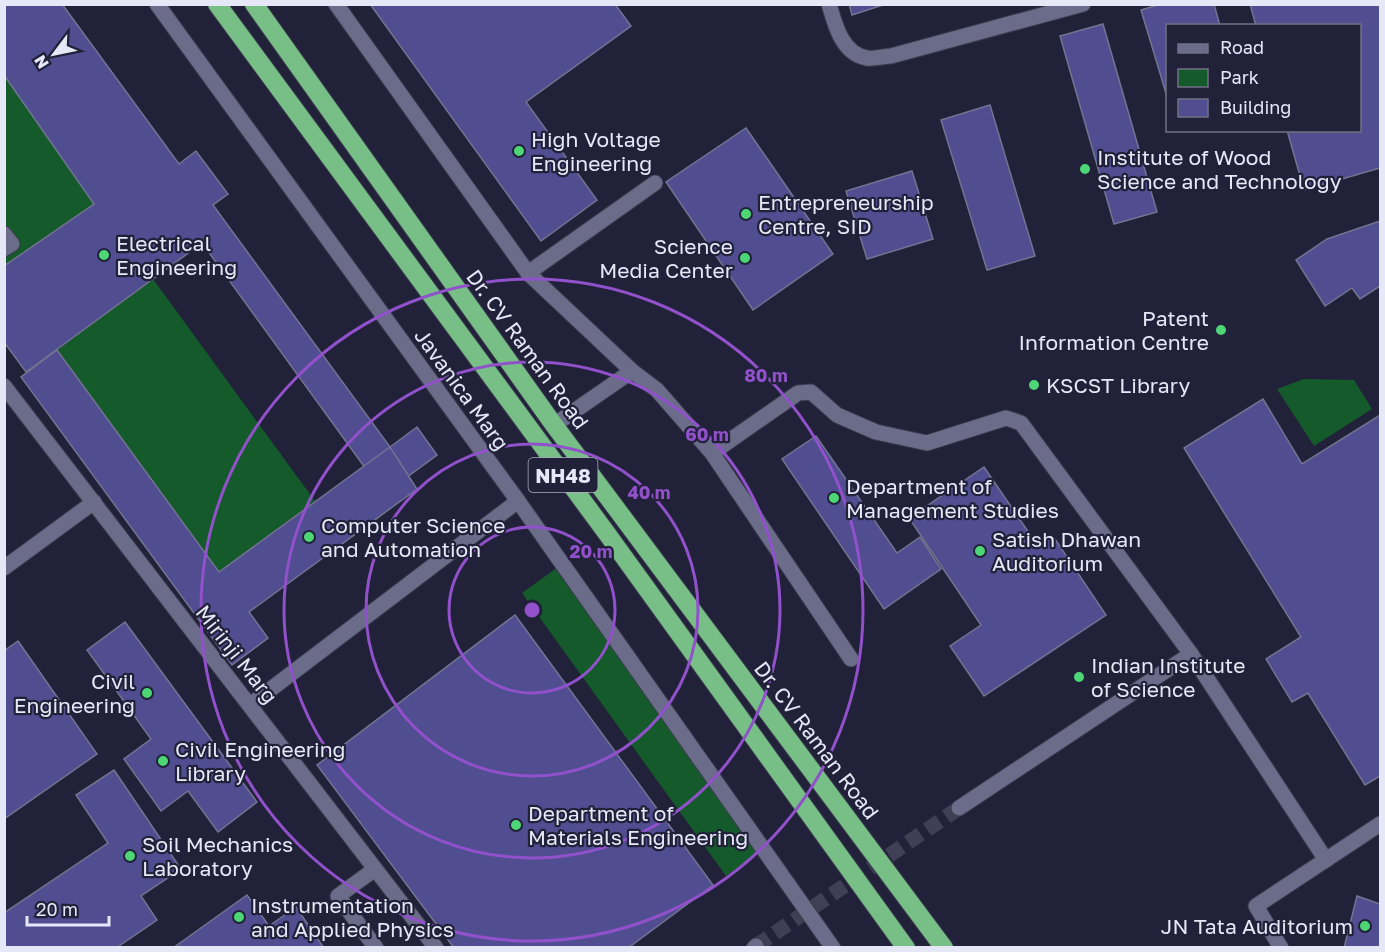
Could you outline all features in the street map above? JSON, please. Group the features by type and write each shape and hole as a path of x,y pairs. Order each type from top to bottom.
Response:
{"highway":[{"name":"NH48","path":"217,4 605,530 906,948"},
{"name":"Dr. CV Raman Road","path":"254,4 554,425 944,948"}],"lane":[{"name":"Javanica Marg","path":"157,4 518,501 833,948"},
{"path":"336,4 528,273 632,371 657,390 712,453 851,659"},
{"path":"829,4 838,36 852,50 867,58 891,56 1083,4"},
{"path":"528,273 655,183"},
{"path":"4,234 12,244 4,249"},
{"path":"554,425 632,371"},
{"name":"Mirinji Marg","path":"6,390 436,948"},
{"path":"712,453 798,393 811,392 837,415 876,432 927,442 1006,418 1021,423 1191,654 1326,860"},
{"path":"250,705 518,501"},
{"path":"4,568 94,502"},
{"path":"959,808 1191,654"},
{"path":"1281,948 1256,906 1380,824"},
{"path":"375,869 338,896 376,948"}],"green space":[{"path":"4,75 94,204 4,266"},
{"path":"153,279 315,501 219,572 57,350"},
{"path":"1304,379 1354,380 1372,409 1314,446 1277,389"},
{"path":"558,567 759,852 726,876 522,593"}],"building":[{"name":"Electrical Engineering","path":"4,4 62,4 179,164 196,151 228,194 213,205 390,447 417,427 437,455 384,494 202,243 26,372 4,342 4,266 94,204 4,75"},
{"name":"High Voltage Engineering","path":"370,4 615,4 631,26 526,102 597,200 541,241"},
{"path":"849,4 886,4 852,15"},
{"path":"1161,4 1214,4 1219,24 1166,24 1166,93 1141,10"},
{"path":"1250,4 1380,4 1380,168 1304,190 1288,132 1361,132 1361,24 1255,24"},
{"path":"1103,24 1157,212 1114,224 1060,36"},
{"path":"990,105 1035,256 987,270 941,120"},
{"name":"Entrepreneurship Centre, SID","path":"746,128 833,254 753,310 666,182"},
{"path":"912,171 933,239 867,259 846,191"},
{"path":"1380,221 1380,286 1360,299 1352,288 1325,306 1296,260 1327,239"},
{"name":"Computer Science and Automation","path":"57,350 219,572 390,447 417,489 249,612 268,638 232,665 21,377"},
{"path":"1263,399 1302,464 1380,415 1380,776 1365,785 1308,693 1292,702 1266,659 1301,637 1184,448"},
{"name":"Department of Management Studies","path":"816,436 897,553 920,537 941,569 884,609 782,459"},
{"path":"984,467 1038,546 1053,536 1106,615 984,696 950,646 981,625 909,518"},
{"name":"Department of Materials Engineering","path":"515,615 713,885 628,948 454,948 317,765"},
{"name":"Civil Engineering","path":"125,622 257,802 218,832 188,791 161,811 124,759 151,739 87,650"},
{"path":"18,641 97,754 4,819 4,651"},
{"name":"Soil Mechanics Laboratory","path":"114,770 181,869 141,896 157,920 116,948 4,948 4,913 108,843 76,795"},
{"name":"Instrumentation and Applied Physics","path":"247,895 269,926 296,907 324,948 173,948"},
{"name":"JN Tata Auditorium","path":"1357,896 1380,904 1380,948 1344,948"}],"tunnel":[{"path":"756,946 959,808"}],"place":[{"name":"High Voltage Engineering","path":"519,151"},
{"name":"Institute of Wood Science and Technology","path":"1085,169"},
{"name":"Entrepreneurship Centre, SID","path":"746,214"},
{"name":"Electrical Engineering","path":"104,255"},
{"name":"Science Media Center","path":"745,258"},
{"name":"Patent Information Centre","path":"1221,330"},
{"name":"KSCST Library","path":"1034,385"},
{"name":"Department of Management Studies","path":"834,498"},
{"name":"Computer Science and Automation","path":"309,537"},
{"name":"Satish Dhawan Auditorium","path":"980,551"},
{"name":"Indian Institute of Science","path":"1079,677"},
{"name":"Civil Engineering","path":"147,693"},
{"name":"Civil Engineering Library","path":"163,761"},
{"name":"Department of Materials Engineering","path":"516,825"},
{"name":"Soil Mechanics Laboratory","path":"130,856"},
{"name":"Instrumentation and Applied Physics","path":"239,917"},
{"name":"JN Tata Auditorium","path":"1365,926"}]}
